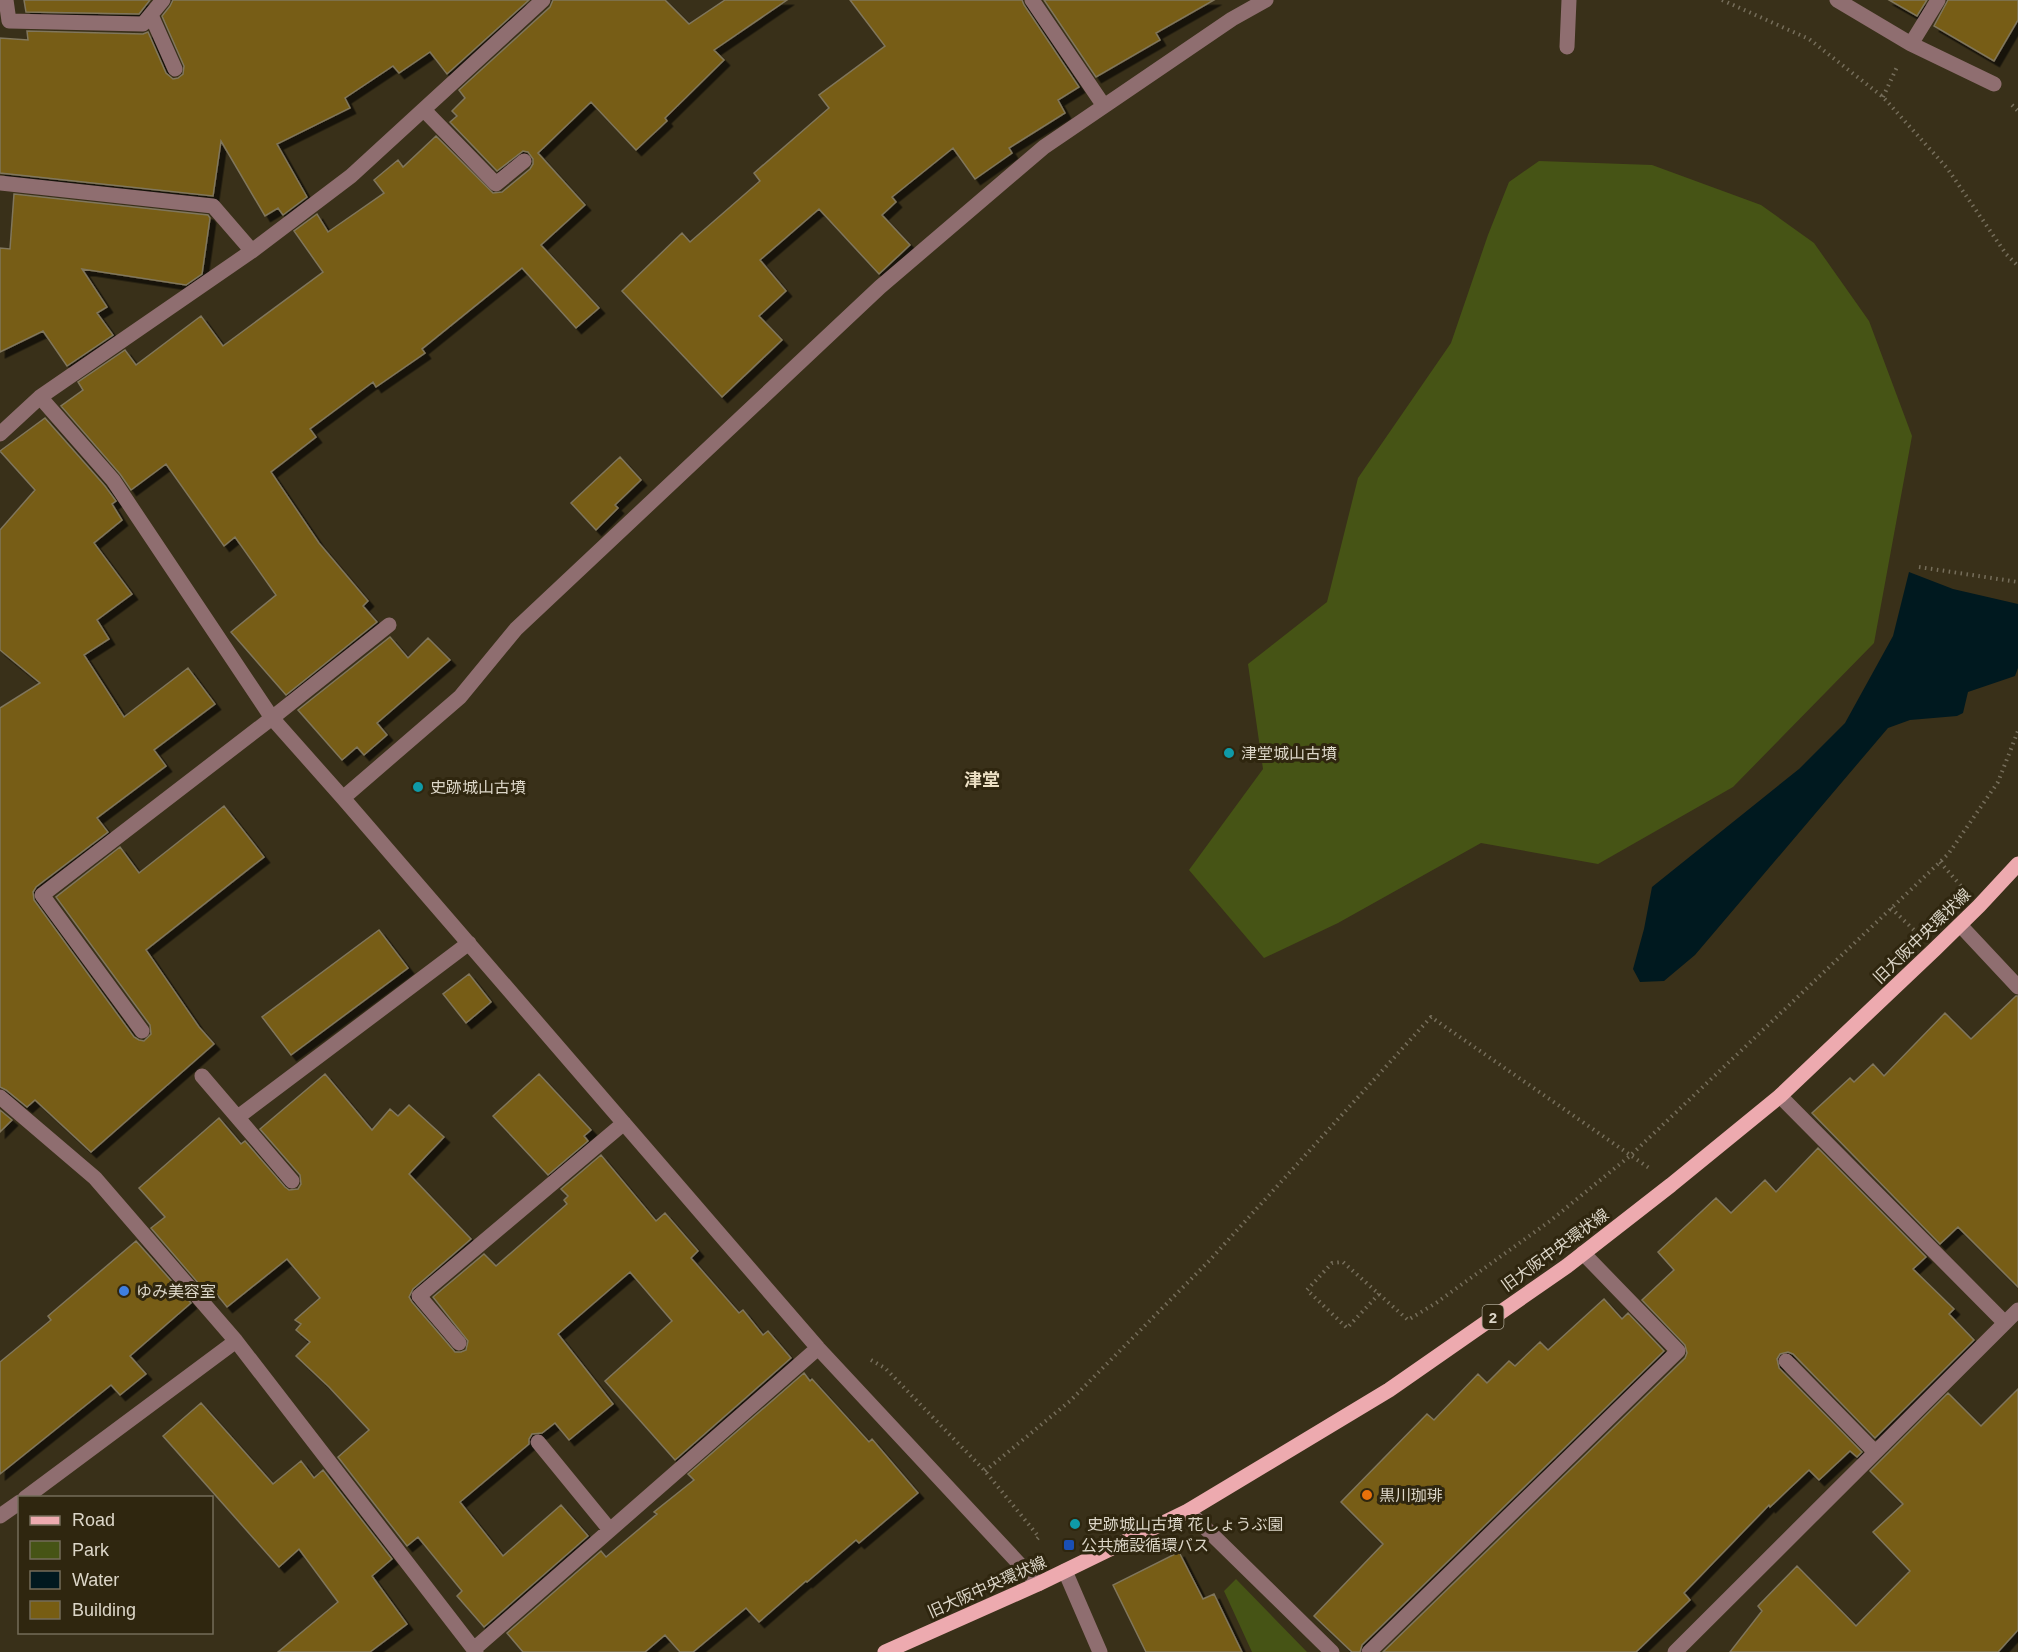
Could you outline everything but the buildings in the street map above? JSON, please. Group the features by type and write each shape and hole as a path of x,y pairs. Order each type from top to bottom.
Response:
{"main road":[{"name":"旧大阪中央環状線","path":"885,1652 1038,1584 1188,1511 1389,1390 1583,1253 1780,1096 1960,925 2018,864"}],"street":[{"path":"6,0 9,21 143,24 163,0"},
{"path":"0,435 40,397 252,251 351,176 543,0"},
{"path":"1032,0 1104,106"},
{"path":"344,798 460,697 516,629 880,287 1044,147 1232,19 1266,0"},
{"path":"1567,47 1569,0"},
{"path":"1837,0 1911,44 1994,84"},
{"path":"1911,44 1938,0"},
{"path":"151,15 175,69"},
{"path":"424,110 496,184 524,161"},
{"path":"0,183 213,206 252,251"},
{"path":"40,397 113,480 272,718 344,798 818,1348 1038,1584"},
{"path":"142,1031 42,895 389,625"},
{"path":"1960,925 2018,987"},
{"path":"238,1117 469,943"},
{"path":"202,1077 292,1180"},
{"path":"1780,1096 2005,1323"},
{"path":"0,1097 95,1178 236,1341 475,1650 818,1348"},
{"path":"459,1342 419,1296 624,1123"},
{"path":"1369,1652 1678,1351 1583,1253"},
{"path":"1674,1652 2018,1310"},
{"path":"27,1496 236,1341"},
{"path":"1786,1361 1875,1452"},
{"path":"538,1442 610,1530"},
{"path":"0,1516 18,1503"},
{"path":"1188,1511 1332,1652"},
{"path":"1065,1571 1100,1652"}],"path":[{"path":"1722,0 1809,39 1883,97 1947,168 2006,254 2018,266"},
{"path":"1919,567 2018,582"},
{"path":"1379,1294 1347,1328 1306,1290 1332,1263 1343,1262 1379,1294 1408,1320 1436,1303 1550,1221 1631,1155 1949,853 1998,782 2017,735"},
{"path":"1940,862 1965,891"},
{"path":"1891,908 1920,935"},
{"path":"985,1471 1070,1401 1209,1261 1431,1017 1671,1185"}],"green space":[{"path":"1539,161 1652,165 1761,205 1814,243 1869,321 1912,436 1874,643 1733,787 1598,864 1481,843 1338,923 1264,958 1189,870 1263,769 1248,664 1327,602 1358,478 1451,343 1509,182"},
{"path":"1236,1579 1307,1652 1252,1652 1224,1591"}],"water":[{"path":"1909,572 1953,589 2018,604 2018,668 2015,676 1968,692 1963,713 1957,716 1910,720 1888,728 1695,955 1664,981 1640,982 1633,969 1652,887 1799,769 1845,723 1893,636"}],"place":[{"name":"津堂城山古墳","path":"1229,753"},
{"name":"史跡城山古墳","path":"418,787"},
{"name":"ゆみ美容室","path":"124,1291"},
{"name":"黒川珈琲","path":"1367,1495"},
{"name":"史跡城山古墳 花しょうぶ園","path":"1075,1524"},
{"name":"公共施設循環バス","path":"1069,1545"}],"district":[{"name":"津堂","path":"982,780"}]}
